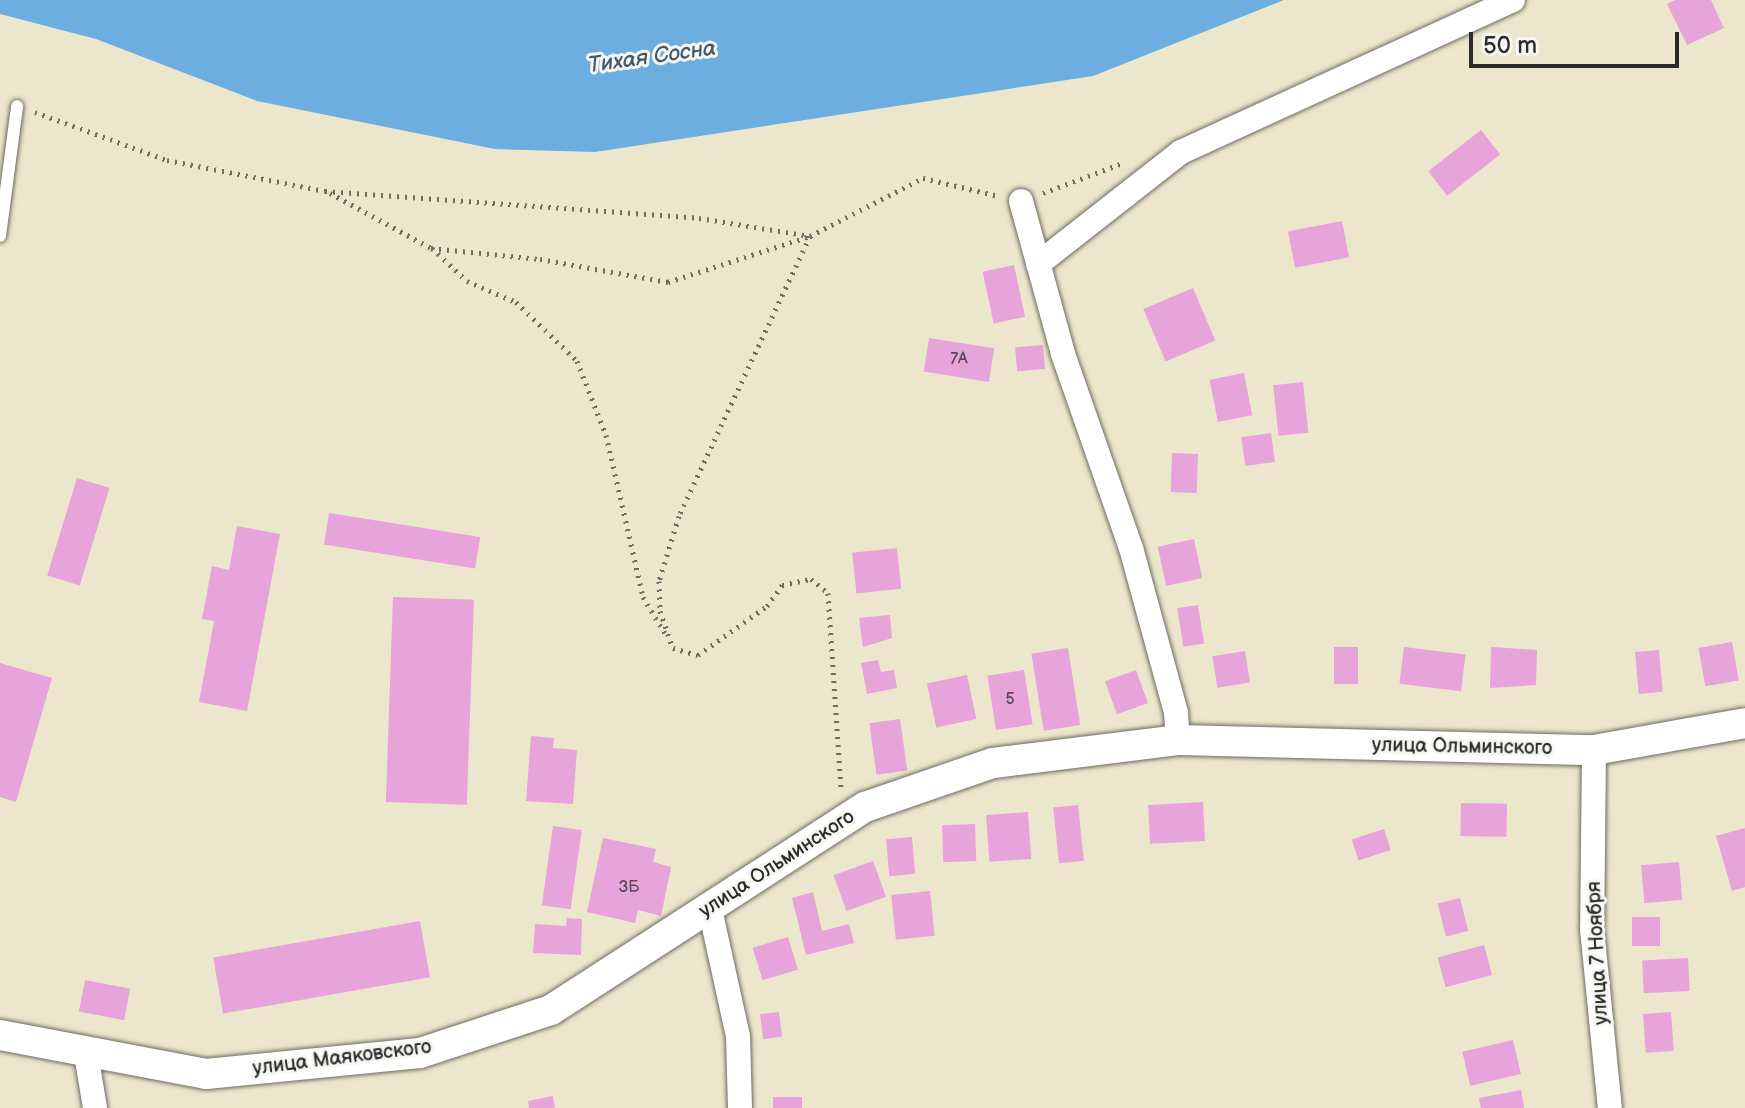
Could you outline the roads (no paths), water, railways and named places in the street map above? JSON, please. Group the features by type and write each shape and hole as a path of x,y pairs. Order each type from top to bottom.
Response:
{"street":[{"path":"1038,264 1181,152 1513,0"},
{"path":"1021,201 1063,354 1131,548 1176,713 1178,740"},
{"name":"улица Ольминского","path":"663,941 865,807 993,763 1178,740 1594,750 1745,723"},
{"name":"улица 7 Ноября","path":"1594,750 1592,929 1610,1108"},
{"path":"710,909 738,1036 740,1108"},
{"name":"улица Маяковского","path":"0,1035 86,1054 206,1074 420,1053 551,1010 663,941"},
{"path":"86,1054 95,1108"}],"lane":[{"path":"0,236 17,106"}],"water":[{"name":"Тихая Сосна","path":"0,0 1284,0 1093,76 595,152 495,149 257,101 96,39 0,14"}]}
